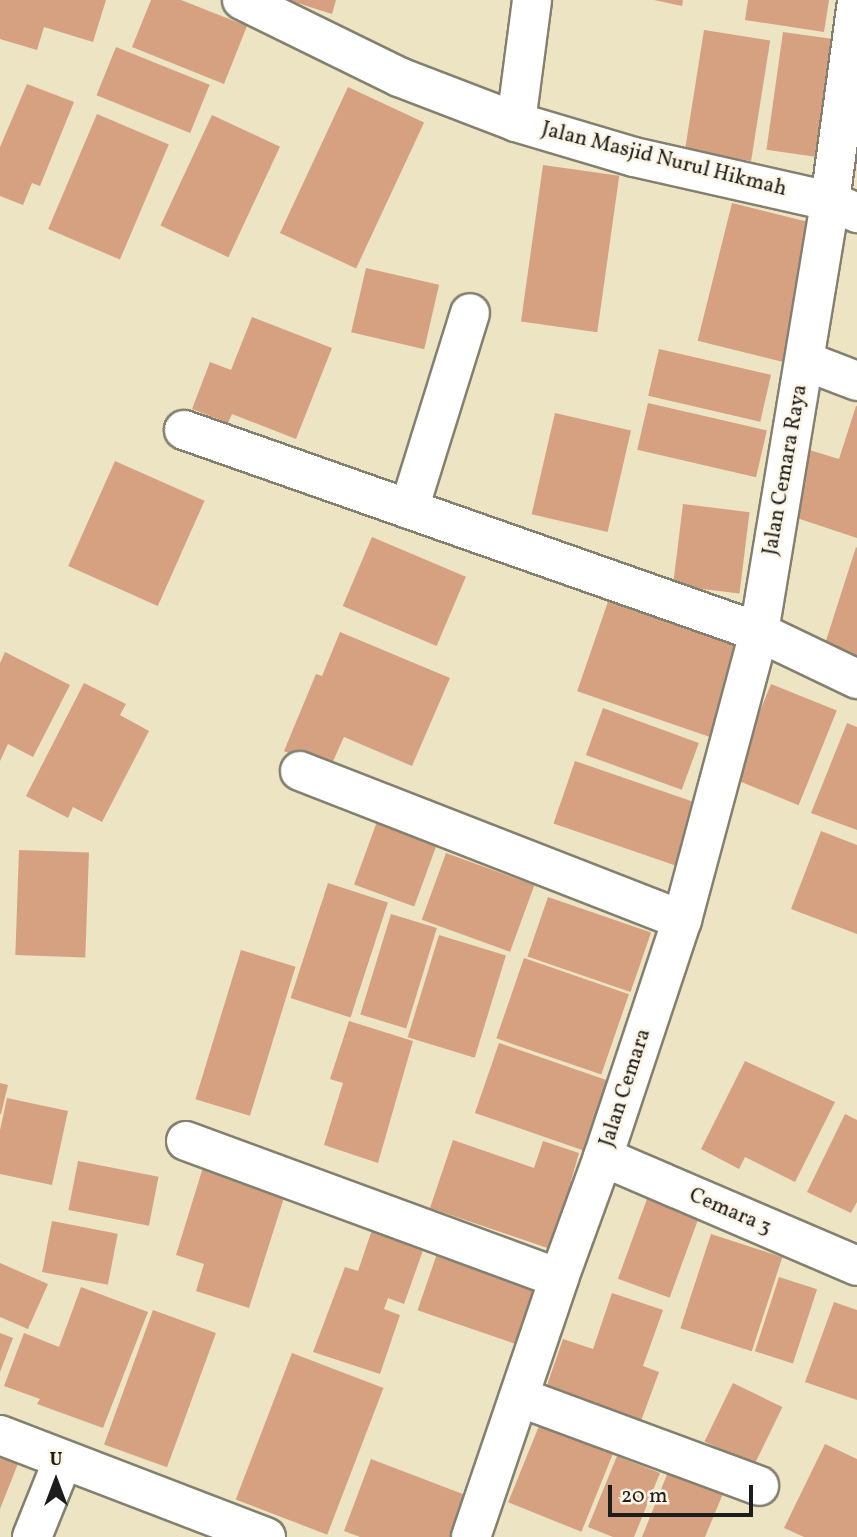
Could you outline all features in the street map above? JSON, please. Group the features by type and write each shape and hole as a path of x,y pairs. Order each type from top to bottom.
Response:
{"street":[{"name":"Jalan Masjid Nurul Hikmah","path":"242,0 399,77 516,122 634,157 843,207"},
{"path":"516,122 532,0"},
{"name":"Jalan Cemara Raya","path":"759,632 805,360 843,207 857,0"},
{"path":"409,509 470,313"},
{"path":"805,360 857,381"},
{"path":"184,430 759,632 857,679"},
{"name":"Jalan Cemara","path":"471,1537 682,920 759,632"},
{"path":"300,771 682,920"},
{"path":"186,1141 559,1278"},
{"name":"Cemara 3","path":"603,1157 857,1266"},
{"path":"519,1397 759,1486"},
{"path":"0,1435 266,1537"},
{"path":"32,1537 63,1460"}],"building":[{"path":"0,0 106,0 93,42 44,27 37,50 0,39"},
{"path":"151,0 181,0 247,26 224,84 132,47"},
{"path":"288,0 336,0 332,14"},
{"path":"654,0 683,0 682,6"},
{"path":"748,0 829,0 824,32 745,20"},
{"path":"704,30 770,40 751,161 685,150"},
{"path":"783,32 847,41 831,159 766,150"},
{"path":"116,47 210,85 190,133 97,95"},
{"path":"27,84 74,102 40,186 32,183 23,205 0,196 0,147"},
{"path":"348,87 424,122 356,268 280,233"},
{"path":"97,114 169,144 120,260 48,229"},
{"path":"212,115 280,147 228,257 160,226"},
{"path":"543,165 619,176 597,332 521,321"},
{"path":"732,203 818,225 784,362 698,341"},
{"path":"366,268 439,285 424,349 351,332"},
{"path":"252,317 332,348 296,439 232,414 228,423 192,409 210,362 231,370"},
{"path":"659,349 771,375 760,422 648,396"},
{"path":"648,403 767,430 756,477 637,450"},
{"path":"856,406 857,538 782,513 803,448 839,459"},
{"path":"555,413 631,431 608,532 532,514"},
{"path":"115,461 205,501 158,606 68,566"},
{"path":"683,504 750,512 740,594 673,585"},
{"path":"372,537 466,577 437,646 343,606"},
{"path":"857,548 857,657 824,647"},
{"path":"612,590 749,637 714,738 577,691"},
{"path":"340,632 450,678 412,766 344,737 329,770 284,751 316,674 322,676"},
{"path":"5,652 70,685 33,757 8,744 0,761 0,663"},
{"path":"84,683 126,704 120,715 149,731 102,822 73,807 68,818 26,796"},
{"path":"771,684 837,711 799,805 733,779"},
{"path":"603,708 699,743 682,790 586,755"},
{"path":"847,723 857,727 857,830 811,813"},
{"path":"575,761 700,804 678,866 554,823"},
{"path":"379,816 439,838 414,906 354,885"},
{"path":"821,831 857,845 857,934 791,909"},
{"path":"19,850 89,852 85,957 15,955"},
{"path":"446,853 534,885 510,952 422,920"},
{"path":"328,883 388,902 351,1018 291,998"},
{"path":"548,897 651,932 631,992 527,957"},
{"path":"391,914 437,928 406,1028 360,1014"},
{"path":"439,935 506,955 475,1058 408,1037"},
{"path":"241,950 296,967 250,1116 195,1099"},
{"path":"524,958 629,994 601,1075 496,1038"},
{"path":"349,1021 413,1041 378,1163 324,1145 343,1083 330,1079"},
{"path":"499,1043 611,1081 586,1151 475,1113"},
{"path":"745,1061 835,1102 795,1182 745,1157 739,1169 701,1149"},
{"path":"0,1083 8,1085 1,1114 0,1114"},
{"path":"7,1098 68,1111 52,1185 0,1174 0,1130"},
{"path":"845,1114 857,1120 857,1202 851,1213 807,1192"},
{"path":"453,1140 534,1168 543,1141 579,1153 571,1181 579,1184 556,1251 430,1208"},
{"path":"78,1161 158,1177 149,1226 68,1210"},
{"path":"204,1164 288,1185 249,1308 196,1291 204,1264 176,1255"},
{"path":"647,1199 699,1218 670,1298 618,1279"},
{"path":"52,1221 118,1234 108,1285 42,1272"},
{"path":"375,1221 427,1239 404,1304 388,1298 384,1309 400,1315 380,1374 313,1352 345,1267 358,1271"},
{"path":"711,1234 782,1257 752,1351 680,1328"},
{"path":"440,1245 541,1280 519,1345 418,1310"},
{"path":"0,1263 48,1284 28,1329 0,1317"},
{"path":"779,1277 817,1289 793,1364 755,1351"},
{"path":"81,1287 148,1312 103,1428 37,1404 40,1399 4,1386 24,1333 59,1347"},
{"path":"612,1293 663,1310 643,1366 659,1372 641,1421 546,1388 563,1339 593,1349"},
{"path":"834,1302 857,1310 857,1400 805,1382"},
{"path":"153,1310 216,1333 167,1467 104,1444"},
{"path":"0,1333 13,1338 0,1372"},
{"path":"292,1353 383,1388 327,1535 236,1500"},
{"path":"733,1383 782,1407 754,1466 705,1441"},
{"path":"543,1416 616,1446 581,1532 508,1502"},
{"path":"825,1444 857,1459 857,1537 804,1537 784,1528"},
{"path":"0,1448 21,1456 0,1509"},
{"path":"617,1456 660,1473 634,1537 613,1537 588,1527"},
{"path":"371,1459 468,1496 453,1537 360,1537 344,1531"},
{"path":"672,1462 727,1484 705,1537 642,1537"}]}
